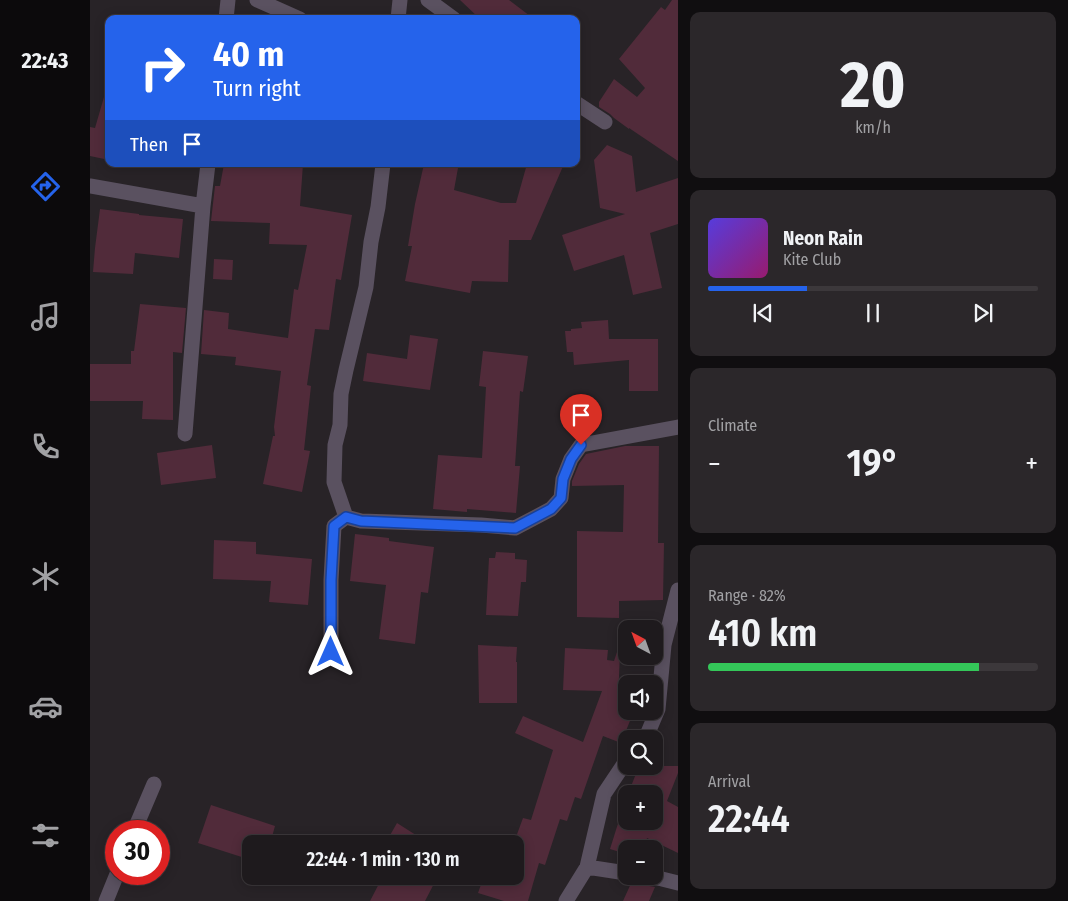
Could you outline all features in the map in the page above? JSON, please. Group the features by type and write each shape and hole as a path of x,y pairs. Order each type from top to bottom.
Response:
{"street":[{"path":"226,15 228,0"},
{"path":"257,0 291,15"},
{"path":"398,15 400,0"},
{"path":"428,0 449,15"},
{"path":"580,106 605,122"},
{"path":"184,434 208,167"},
{"path":"346,517 334,482 335,445 340,425 346,370 366,287 370,242 378,207 383,167"},
{"path":"90,186 203,206"},
{"path":"346,517 361,521 515,528 551,509 561,498 563,479 571,459 581,445 678,428"},
{"path":"331,652 331,580 334,526 346,517"},
{"path":"648,730 658,709 671,646 678,590"},
{"path":"566,901 587,866 604,794 618,773"},
{"path":"139,820 154,784"},
{"path":"587,866 618,872"},
{"path":"663,879 678,883"},
{"path":"106,901 113,885"}],"building":[{"path":"460,0 509,0 529,15 476,15"},
{"path":"672,0 678,0 678,161 599,107 599,102 614,79 637,97 645,88 619,59 661,7 665,10"},
{"path":"105,97 105,159 90,156 90,127 95,128"},
{"path":"607,145 632,156 636,192 678,178 678,224 650,233 662,288 633,295 624,255 574,271 562,235 625,214 600,208 594,160"},
{"path":"223,167 303,167 300,206 352,215 341,280 336,279 329,330 315,329 307,385 311,386 304,450 310,451 302,492 263,484 273,436 275,436 274,427 281,371 235,365 236,357 201,354 204,310 229,313 228,329 288,338 294,289 298,290 307,245 269,244 270,223 211,221 215,186 220,186"},
{"path":"423,167 458,168 454,190 501,203 516,203 526,167 563,167 531,240 509,240 508,282 472,281 470,293 405,281 412,246 408,246"},
{"path":"100,209 183,219 179,258 135,253 133,274 93,272"},
{"path":"214,259 233,260 232,280 213,279"},
{"path":"140,304 186,308 182,353 173,352 173,420 142,419 143,401 90,401 90,364 131,364 131,351 134,351"},
{"path":"608,320 609,339 658,339 658,391 629,391 629,360 574,365 573,352 567,352 565,331 582,328 581,322"},
{"path":"410,335 438,339 430,390 363,381 367,353 407,359"},
{"path":"483,351 528,356 523,392 520,391 515,466 520,466 516,513 467,509 467,512 433,509 438,455 482,458 486,387 479,386"},
{"path":"212,445 216,478 161,485 157,453"},
{"path":"625,446 659,446 658,543 664,543 663,600 619,601 619,618 577,617 577,531 623,532 624,485 572,486 572,481 579,464 586,454"},
{"path":"355,534 389,538 389,541 434,547 428,593 421,592 415,644 379,639 386,585 350,581"},
{"path":"214,540 256,542 256,554 312,559 308,605 269,602 271,581 213,579"},
{"path":"496,552 515,553 515,559 527,560 526,582 521,582 518,616 486,615 489,558 495,558"},
{"path":"478,645 517,647 517,703 479,703"},
{"path":"565,648 608,650 607,660 614,661 618,652 618,720 630,720 626,730 618,730 618,742 603,736 581,799 575,797 567,821 560,819 545,865 539,863 528,901 504,901 478,893 481,885 524,885 524,835 517,835 523,818 531,820 553,750 515,733 523,716 583,742 602,691 563,690"},
{"path":"663,766 678,766 678,773 667,801 678,807 678,853 663,846 663,840 647,838 646,840 618,840 618,852 610,849 618,824 618,830 663,830 663,785 632,785 635,775 663,775"},
{"path":"211,805 275,826 272,835 242,835 242,857 198,843"},
{"path":"397,823 416,835 390,835"},
{"path":"378,885 433,885 425,901 370,901"},
{"path":"630,885 655,887 649,901 623,901"}],"route":[{"path":"331,652 331,580 334,526 346,517 361,521 515,528 551,509 561,498 563,479 571,459 581,445"}]}
